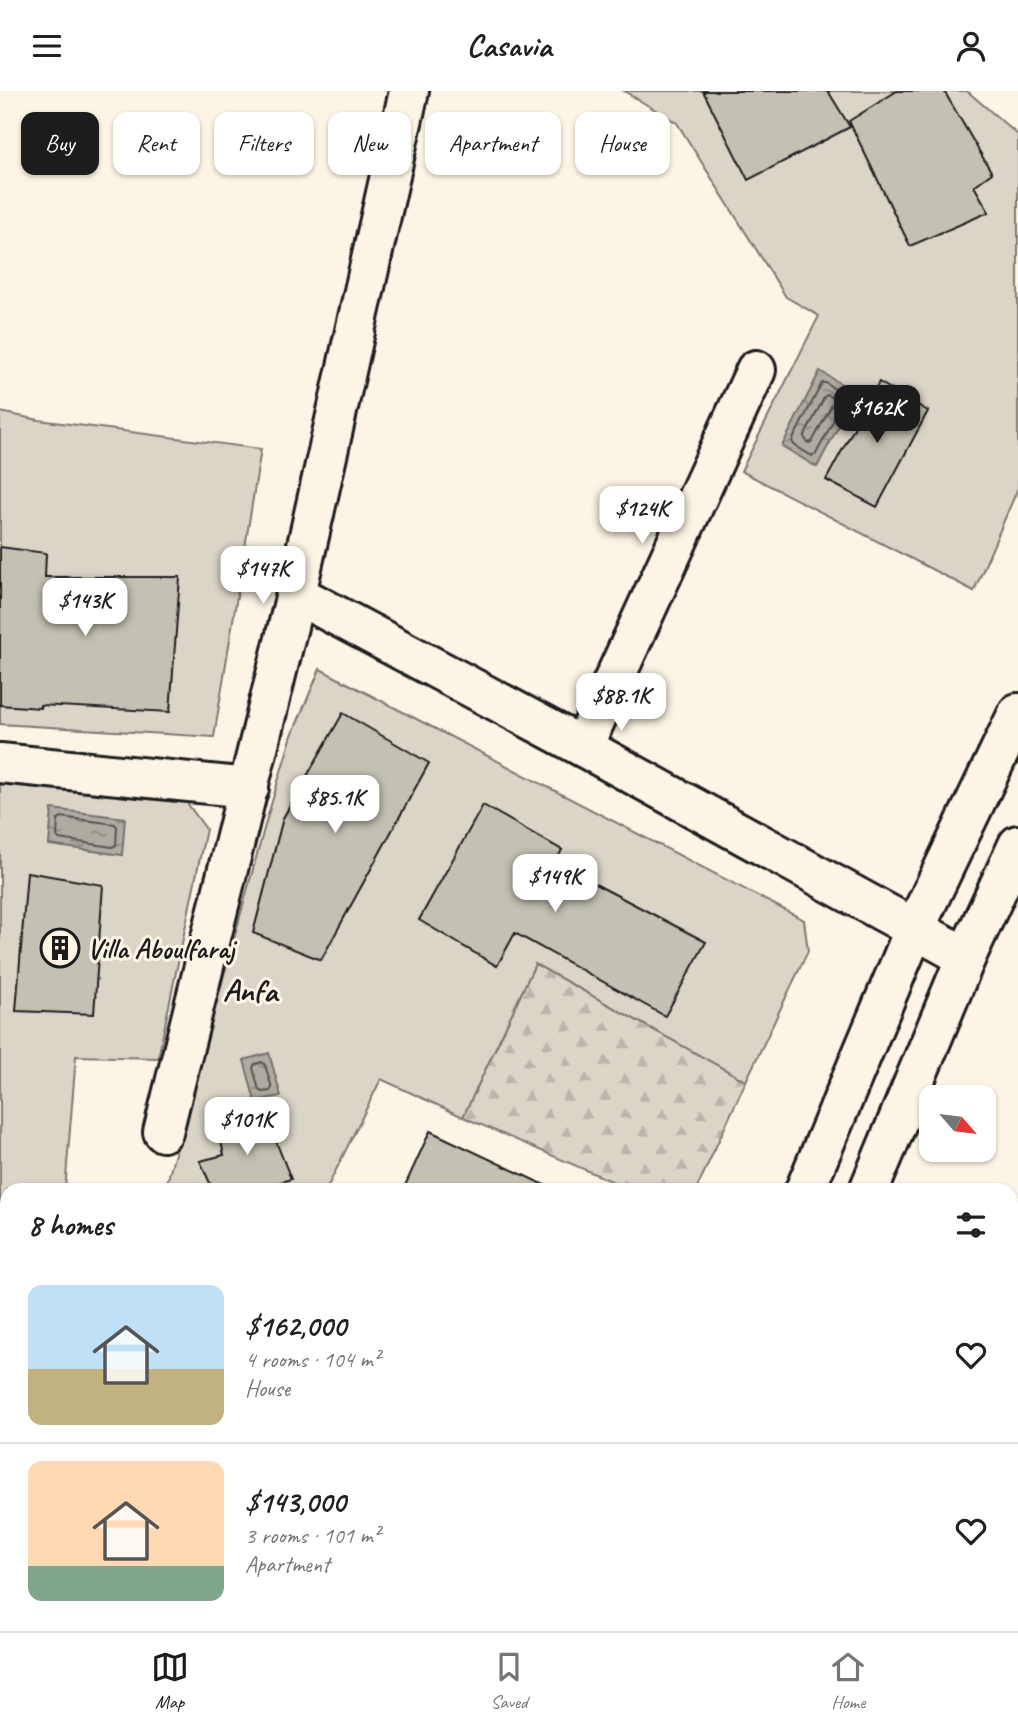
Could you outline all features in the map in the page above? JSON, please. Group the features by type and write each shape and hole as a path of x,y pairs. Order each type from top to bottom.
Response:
{"main road":[{"path":"163,1132 296,594 409,91"},
{"path":"583,747 756,370"},
{"path":"296,594 583,747 966,957"},
{"path":"807,1183 915,928 1018,713"},
{"path":"0,763 249,788"},
{"path":"872,1183 966,957 1018,845"}],"green space":[{"path":"624,91 967,91 1018,135 1018,488 974,591 741,471 819,316 786,297 677,123 670,119 670,112 659,112"},
{"path":"0,412 39,420 261,449 214,737 0,724"},
{"path":"320,669 804,920 808,951 746,1081 535,964 463,1117 381,1079 329,1183 167,1183 292,735"},
{"path":"0,778 184,799 206,829 158,1058 76,1056 66,1183 0,1183"},
{"path":"535,964 746,1081 699,1183 616,1183 463,1117"}],"water":[{"path":"820,371 856,393 817,467 782,446"},
{"path":"52,809 125,818 122,855 49,845"},
{"path":"269,1053 281,1096 255,1101 244,1060"}],"building":[{"path":"703,91 828,91 850,127 748,180"},
{"path":"897,91 944,91 992,173 974,186 989,212 910,246 849,121"},
{"path":"879,382 928,411 877,507 826,480"},
{"path":"0,547 46,553 45,577 180,577 170,712 0,705"},
{"path":"343,713 429,763 321,960 253,933 283,818"},
{"path":"483,805 562,850 555,863 706,942 665,1016 515,933 497,966 419,920"},
{"name":"Villa Aboulfaraj","path":"27,872 103,885 94,1014 16,1011"},
{"path":"263,1109 291,1179 278,1183 210,1183 200,1161 224,1155 218,1128"},
{"path":"430,1131 540,1183 406,1183"}],"place":[{"name":"Villa Aboulfaraj","path":"60,948"}],"district":[{"name":"Anfa","path":"250,990"}]}
